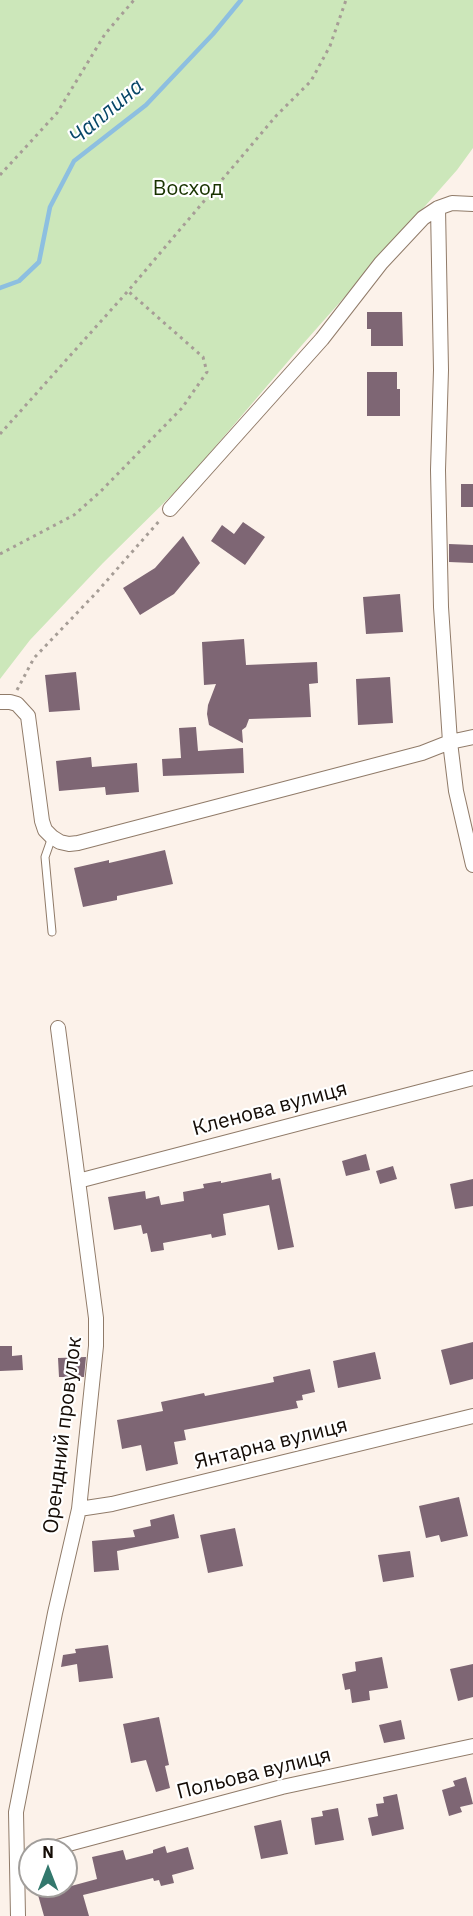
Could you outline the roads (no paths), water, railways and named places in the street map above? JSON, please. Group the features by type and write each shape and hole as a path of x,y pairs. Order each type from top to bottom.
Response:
{"street":[{"path":"170,509 322,339 381,263 423,218 438,208 452,203 473,204"},
{"path":"438,208 441,370 438,470 441,607 450,742 456,791 473,865"},
{"path":"5,702 24,709 28,716 45,830 60,842 69,844 422,753 450,742 473,737"},
{"name":"Орендний провулок","path":"20,1838 16,1812 79,1509 96,1346 96,1318 57,1028"},
{"name":"Кленова вулиця","path":"78,1181 473,1078"},
{"name":"Янтарна вулиця","path":"79,1509 112,1504 473,1416"},
{"name":"Польова вулиця","path":"78,1841 282,1787 473,1746"},
{"name":"Орендний провулок","path":"18,1916 20,1898"}],"lane":[{"path":"52,837 45,857 52,932"}],"waterway":[{"name":"Чаплина","path":"0,288 19,281 39,262 50,207 74,161 146,105 213,34 241,0"}],"park label":[{"name":"Восход","path":"188,189"}]}
